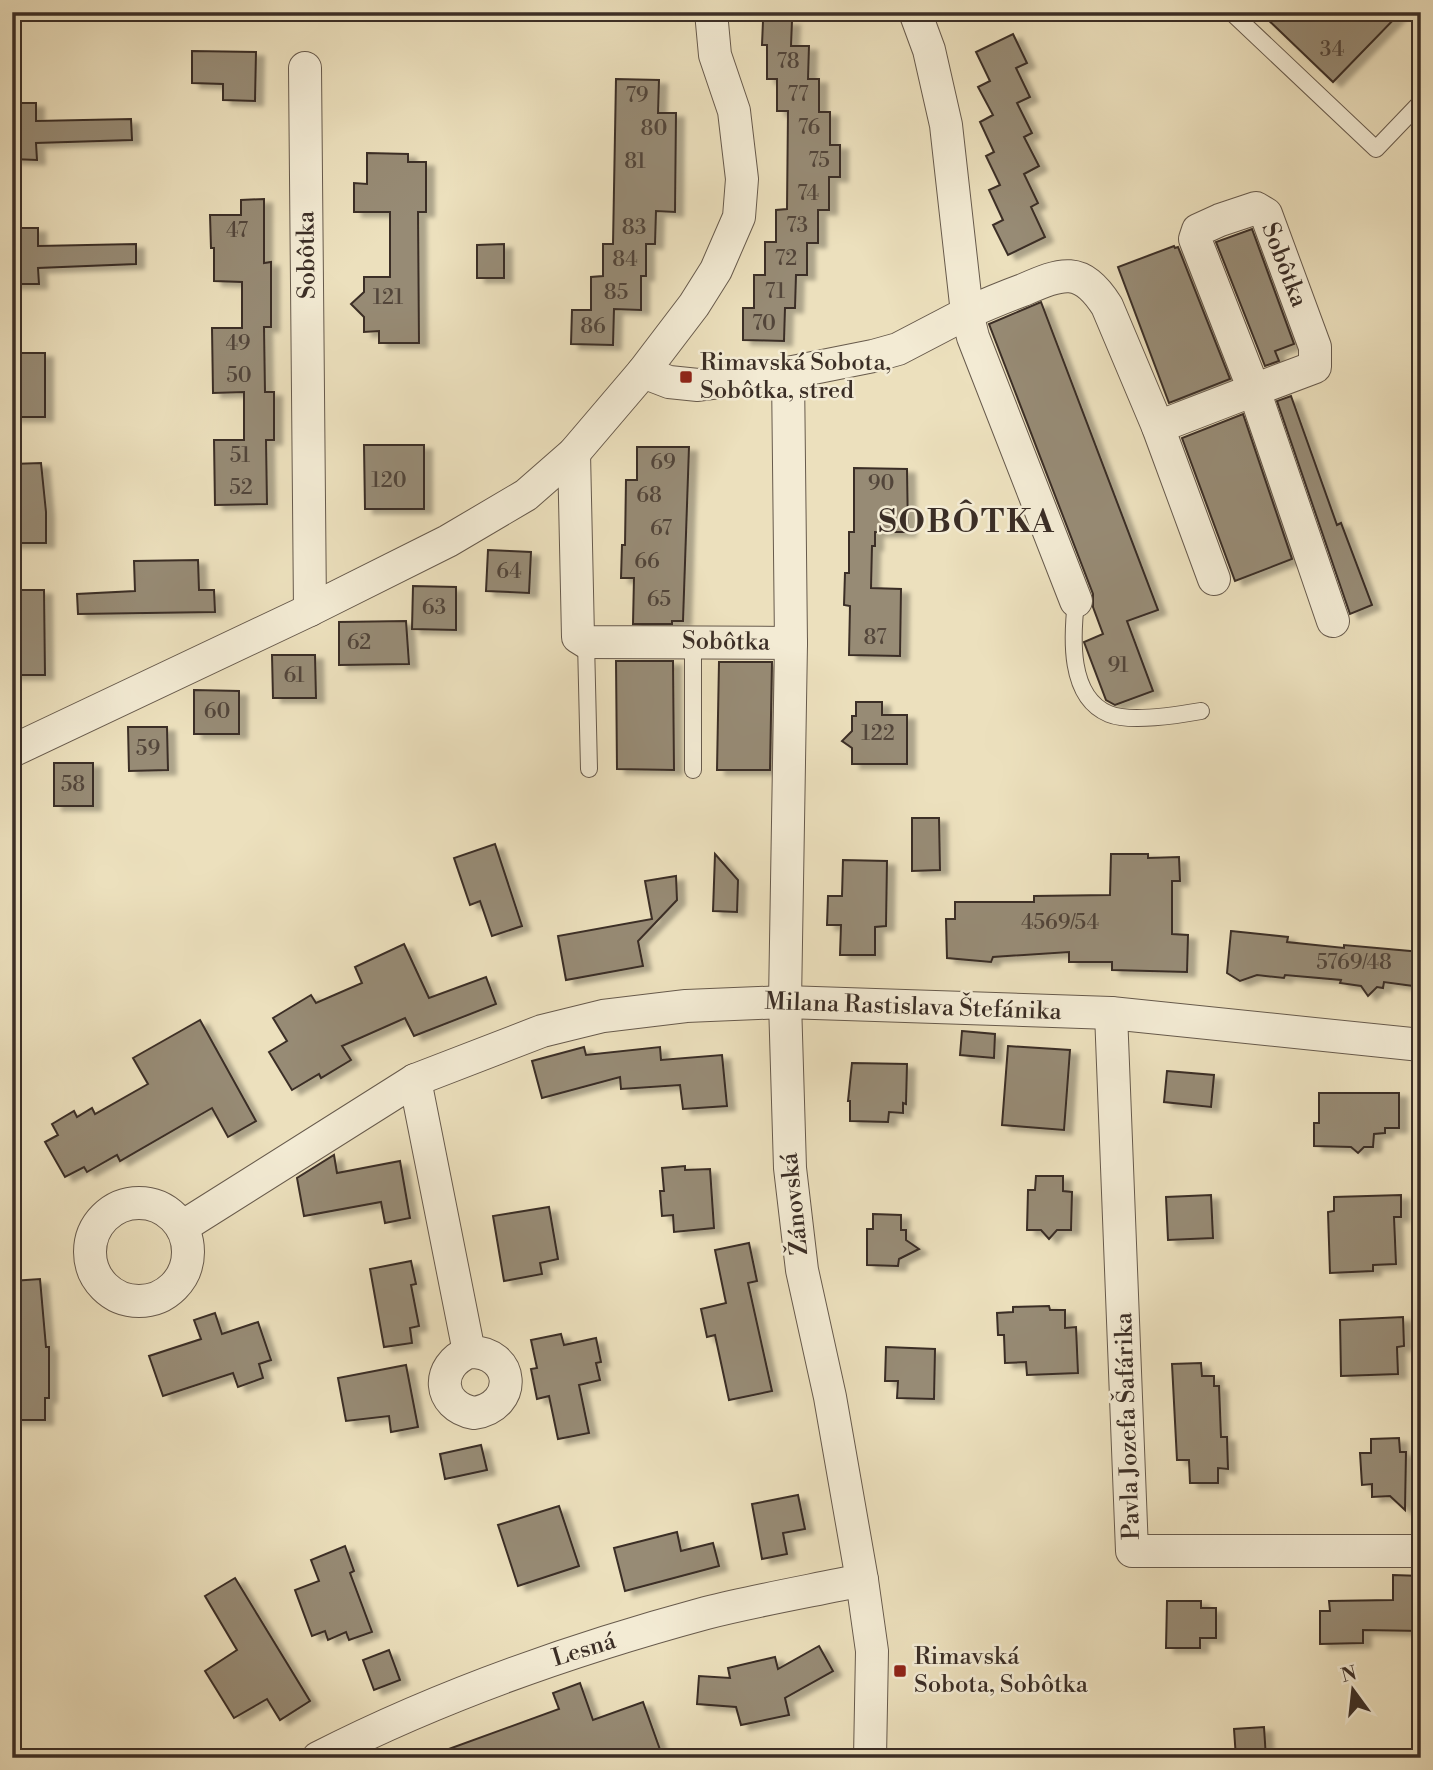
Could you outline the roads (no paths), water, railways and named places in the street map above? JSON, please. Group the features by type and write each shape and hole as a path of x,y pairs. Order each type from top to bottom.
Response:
{"street":[{"path":"12,751 310,610 448,541 526,495 573,453 643,372 694,305 709,282 739,217 742,179 734,111 715,55 710,12"},
{"path":"915,12 929,50 946,125 967,313 973,337 1076,601"},
{"name":"Sobôtka","path":"305,68 310,610"},
{"name":"Sobôtka","path":"1158,427 1254,390 1315,367 1315,347 1265,214 1256,208 1198,230 1195,239 1254,390 1333,621"},
{"path":"643,372 669,382 698,384 788,373 873,356 898,349 967,313 1055,276 1073,276 1096,289 1107,306 1158,427 1214,579"},
{"name":"Sobôtka","path":"586,642 791,643 788,373"},
{"path":"573,453 578,637 586,642"},
{"name":"Žánovská","path":"791,643 785,1002 790,1168 802,1270 830,1397 872,1651 870,1758"},
{"name":"Milana Rastislava Štefánika","path":"182,1227 415,1080 542,1031 603,1016 685,1006 785,1002 1111,1013 1421,1045"},
{"name":"Pavla Jozefa Šafárika","path":"1111,1013 1132,1551 1421,1551"},
{"path":"415,1080 469,1352"},
{"name":"Lesná","path":"318,1758 376,1728 560,1656 708,1613 862,1580"}],"lane":[{"path":"1231,12 1376,149 1421,102"},
{"path":"1076,601 1072,638 1077,673 1094,705 1111,715 1157,718 1201,711"},
{"path":"692,770 693,641"},
{"path":"586,642 589,769"}],"place":[{"name":"Rimavská Sobota, Sobôtka, stred","path":"686,377"},
{"name":"Rimavská Sobota, Sobôtka","path":"900,1671"}],"district":[{"name":"SOBÔTKA","path":"967,522"}]}
